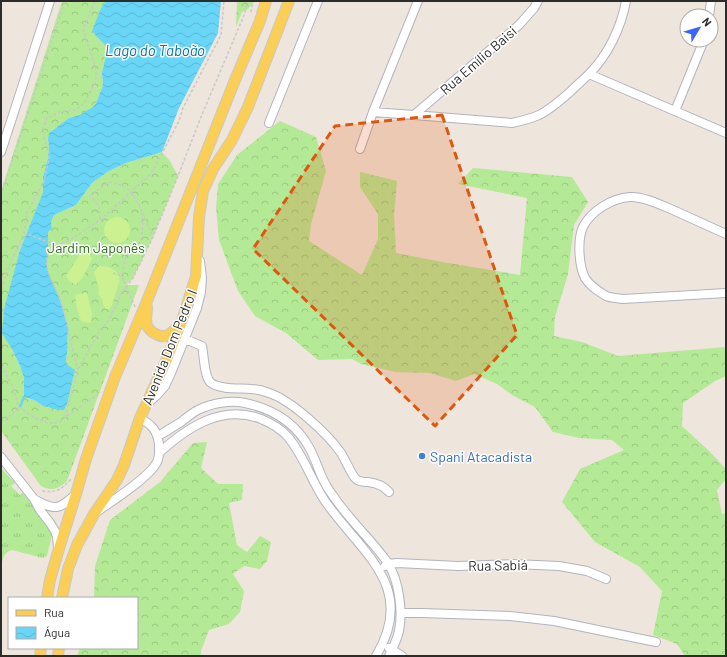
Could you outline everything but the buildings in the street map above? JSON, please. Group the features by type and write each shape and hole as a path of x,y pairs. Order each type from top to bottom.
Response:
{"main road":[{"path":"47,597 50,580 86,459 115,377 235,80 260,22 266,1"},
{"name":"Avenida Dom Pedro I","path":"62,597 68,569 78,545 94,514 117,480 124,465 140,418 166,361 182,321 196,276 199,217 203,191 213,169 232,140 248,107 289,1"},
{"path":"147,301 146,321 148,328 153,333 159,336 166,336 173,332 182,321"}],"street":[{"path":"1,152 50,1"},
{"path":"269,123 318,1"},
{"path":"360,149 418,1"},
{"name":"Rua Emílio Baisi","path":"414,115 518,25 534,8 538,1"},
{"path":"374,112 512,123 539,115 556,104 589,74 603,57 615,36 626,1"},
{"path":"675,111 701,48"},
{"path":"589,74 726,133"},
{"path":"726,234 651,201 631,197 616,200 602,207 591,216 583,228 579,245 580,261 585,277 594,288 607,297 623,300 726,293"},
{"path":"145,407 165,386 197,308 201,292 202,278 198,235"},
{"path":"185,340 202,346 206,376 214,385 221,387 253,389 270,393 283,399 308,418 336,446 356,480 360,482 378,484 389,492"},
{"path":"158,436 198,410 210,405 227,402 244,403 262,407 280,416 300,433 310,450 326,485 337,501 388,564 396,582 401,613 399,631 390,653"},
{"path":"160,452 168,444 200,423 213,417 231,414 252,416 268,422 287,436 296,448 320,494 330,509 382,574 391,601 391,616 383,645 376,656"},
{"path":"94,514 151,471 157,462 160,452 158,436 154,429 140,418"},
{"path":"1,458 34,499 55,531 58,552"},
{"path":"34,499 48,507 55,508 68,502 76,494"},
{"name":"Rua Sabiá","path":"388,564 397,563 458,566 514,564 559,566 587,571 606,579"},
{"path":"378,568 388,564"},
{"path":"401,613 518,617 554,621 656,642"},
{"path":"383,645 390,653 402,656"}],"path":[{"path":"1,195 65,1"},
{"path":"1,289 7,271 25,234 27,212 44,181 50,154 44,139 43,128 47,118 59,112 76,110 85,102 96,81 96,70 83,29 95,1"},
{"path":"25,234 56,245 70,240 100,220 151,174 167,146 179,121 183,108 221,35 224,1"},
{"path":"65,417 78,370 100,331 107,323 120,295 134,278 153,237 244,13 247,1"},
{"path":"251,12 253,1"},
{"path":"100,220 99,206 90,196 108,182 118,184 132,191 153,237"},
{"path":"140,207 143,221 140,240 135,249 127,256 123,271 126,287 140,318"},
{"path":"49,242 46,257 47,269 60,300 78,370"},
{"path":"113,272 124,280"},
{"path":"1,361 2,367 12,385 18,406 35,418 48,423 54,424 60,422 101,391"},
{"path":"1,423 12,414 18,406"},
{"path":"42,491 55,491 71,479"}],"highlighted area":[{"path":"442,115 517,335 435,426 253,249 335,126"}],"green space":[{"name":"Jardim Japonês","path":"62,1 106,1 101,8 97,37 105,45 107,50 102,73 103,85 96,103 93,107 80,115 69,118 52,130 48,139 48,158 43,177 43,192 20,250 12,349 24,378 24,397 34,400 49,408 69,366 66,362 68,327 60,300 47,269 48,232 52,229 51,222 54,215 76,205 92,183 109,171 126,163 162,152 170,161 178,176 153,237 133,278 126,285 139,285 67,481 58,488 49,489 41,486 1,431 1,191"},
{"path":"237,1 255,1 248,9 242,12 236,27"},
{"path":"280,121 316,137 326,171 311,224 309,241 362,275 378,239 378,214 360,187 360,172 397,181 394,215 396,253 520,275 527,198 458,184 473,168 572,177 588,202 574,225 568,274 555,317 554,336 582,342 618,356 726,347 726,376 715,381 683,403 682,426 726,469 726,479 717,490 722,514 726,513 726,656 685,656 677,644 653,635 662,591 640,567 595,542 562,502 580,469 624,450 612,440 579,438 553,432 535,407 512,395 497,384 474,374 456,381 430,373 396,372 361,364 352,359 318,360 286,333 255,316 238,291 219,240 216,208 218,184 237,155"},
{"path":"117,217 126,221 130,230 126,239 117,243 108,239 104,230 108,221"},
{"path":"85,250 90,254 92,259 83,277 76,285 69,281 66,276 82,251"},
{"path":"101,266 112,268 119,276 119,284 112,305 109,309 104,307 98,293 99,290 94,272"},
{"path":"87,293 92,314 91,322 88,323 81,321 75,296 77,294"},
{"path":"207,442 201,468 218,484 243,484 242,500 229,503 237,545 247,552 260,536 271,542 267,561 260,569 244,566 233,574 244,591 240,612 229,624 209,630 201,651 201,656 77,656 80,649 138,649 138,597 94,597 95,566 110,520 160,482 193,443"},
{"path":"1,468 15,483 11,486 20,495 23,492 46,519 53,530 47,556 43,558 12,550 5,554 1,567"}],"water":[{"name":"Lago do Taboão","path":"106,1 221,1 218,33 179,108 162,152 126,163 109,171 92,183 76,205 54,215 51,222 52,229 48,232 47,269 60,300 68,327 66,362 75,370 67,404 64,410 59,410 43,406 34,400 24,397 24,378 20,366 2,333 4,309 20,250 43,192 43,177 48,158 49,133 69,118 80,115 93,107 103,85 102,73 107,50 105,45 92,31 101,8"}],"waterway":[{"path":"20,407 24,397"}],"place":[{"name":"Spani Atacadista","path":"422,456"}]}
